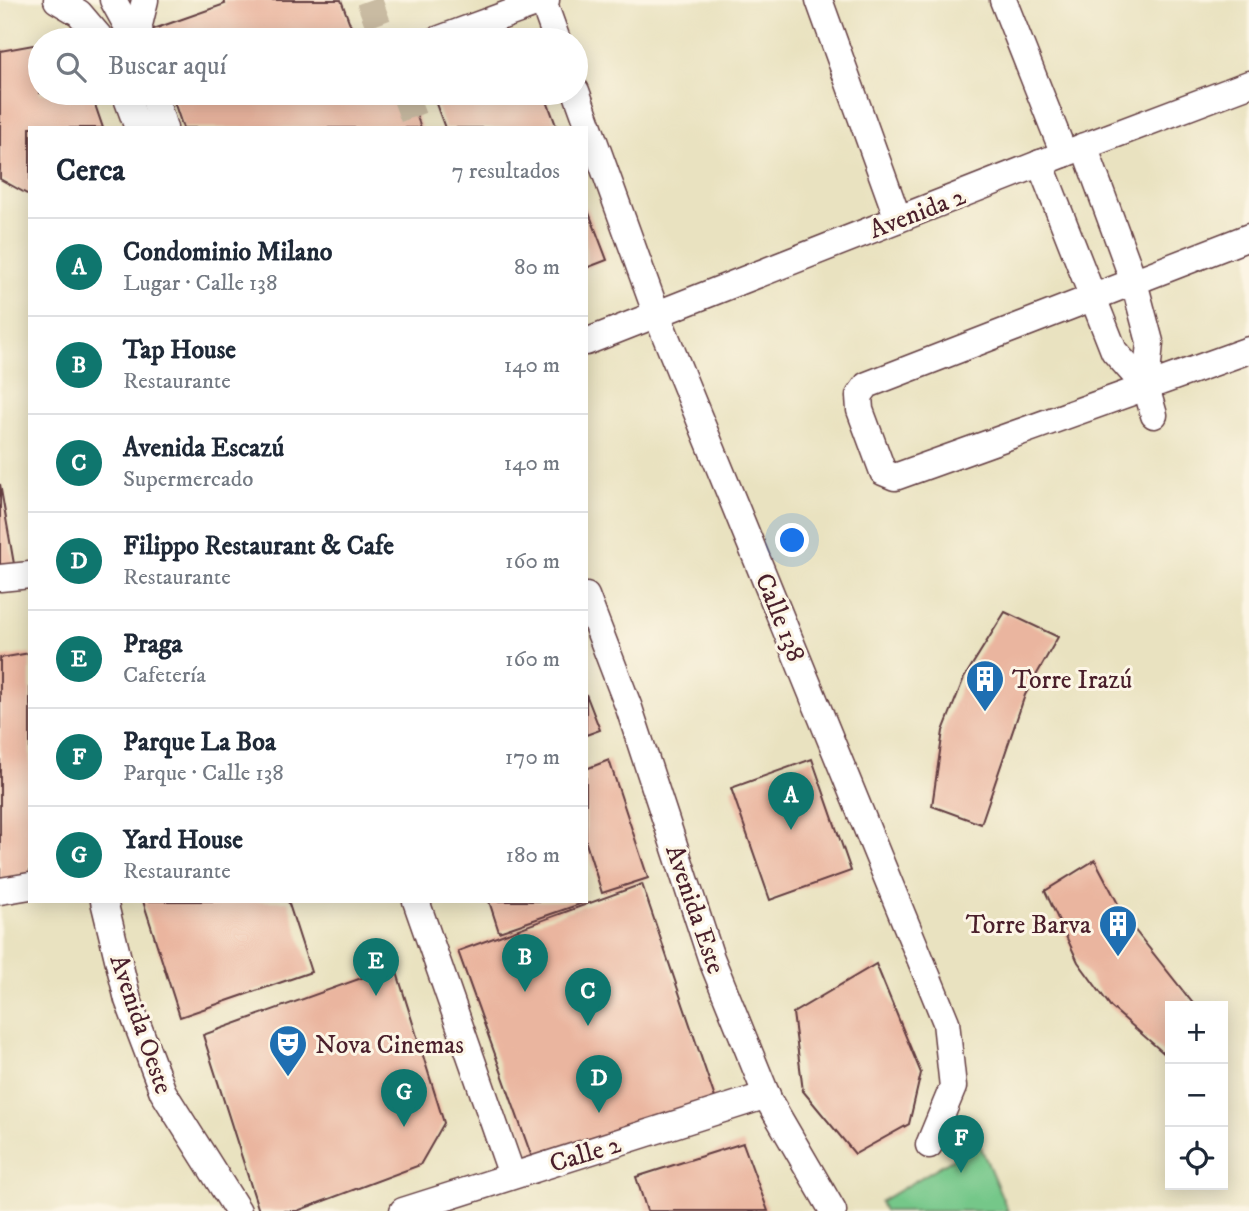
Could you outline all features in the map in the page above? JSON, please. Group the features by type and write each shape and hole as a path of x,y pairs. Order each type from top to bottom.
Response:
{"street":[{"path":"57,0 79,13 92,28"},
{"path":"113,0 130,28"},
{"path":"139,28 145,0"},
{"path":"819,0 898,219"},
{"path":"1003,0 1063,155 1133,282 1150,342 1146,387 1154,415"},
{"path":"470,28 545,1 553,28"},
{"name":"Avenida 2","path":"588,341 1249,84"},
{"path":"129,105 137,126"},
{"path":"157,105 163,126"},
{"name":"Calle 138","path":"581,105 657,315 946,1022 953,1087 929,1145"},
{"path":"1063,155 1093,298 1114,351 1146,387"},
{"path":"1249,237 867,385 859,396 860,410 883,472 895,477 1249,350"},
{"path":"0,578 28,575"},
{"name":"Avenida Este","path":"588,601 629,708 711,957 767,1095 833,1211"},
{"path":"0,891 28,886"},
{"name":"Avenida Oeste","path":"104,903 128,1000 163,1092 238,1211"},
{"path":"417,903 512,1175"},
{"name":"Calle 2","path":"403,1211 767,1095"}],"green space":[{"path":"979,1143 1008,1211 884,1211 880,1202"}],"building":[{"path":"223,0 341,0 352,28 157,28 225,4"},
{"path":"28,46 28,105 95,105 102,126 28,126 27,194 0,179 0,51"},
{"path":"175,105 413,105 420,126 182,126"},
{"path":"436,105 548,105 556,126 444,126"},
{"path":"588,210 607,260 588,267"},
{"path":"0,484 14,564 0,566"},
{"name":"Torre Irazú","path":"1005,612 1058,637 1025,695 981,824 932,806 943,731 964,678"},
{"path":"28,653 28,873 0,879 0,658"},
{"path":"588,699 600,730 588,734"},
{"path":"812,759 851,871 770,900 731,788"},
{"path":"609,760 648,878 602,893 588,849 588,768"},
{"name":"Torre Barva","path":"1095,860 1126,919 1191,1001 1165,1001 1165,1054 1111,1007 1078,962 1045,891"},
{"path":"642,884 716,1101 535,1166 458,951"},
{"path":"144,903 289,903 311,972 180,1017"},
{"path":"490,903 583,903 499,932"},
{"path":"876,964 921,1073 909,1124 855,1154 803,1091 793,1013"},
{"path":"395,966 444,1123 420,1165 297,1211 259,1211 203,1035"},
{"path":"743,1143 768,1211 647,1211 636,1177"}],"tunnel":[{"path":"369,0 380,28"},
{"path":"408,105 416,126"}],"place":[{"name":"Torre Irazú","path":"985,713"},
{"name":"Condominio Milano","path":"791,830"},
{"name":"Torre Barva","path":"1118,958"},
{"name":"Tap House","path":"525,992"},
{"name":"Praga","path":"376,996"},
{"name":"Avenida Escazú","path":"588,1026"},
{"name":"Nova Cinemas","path":"288,1078"},
{"name":"Filippo Restaurant & Cafe","path":"599,1113"},
{"name":"Yard House","path":"404,1127"},
{"name":"Parque La Boa","path":"961,1173"}]}
